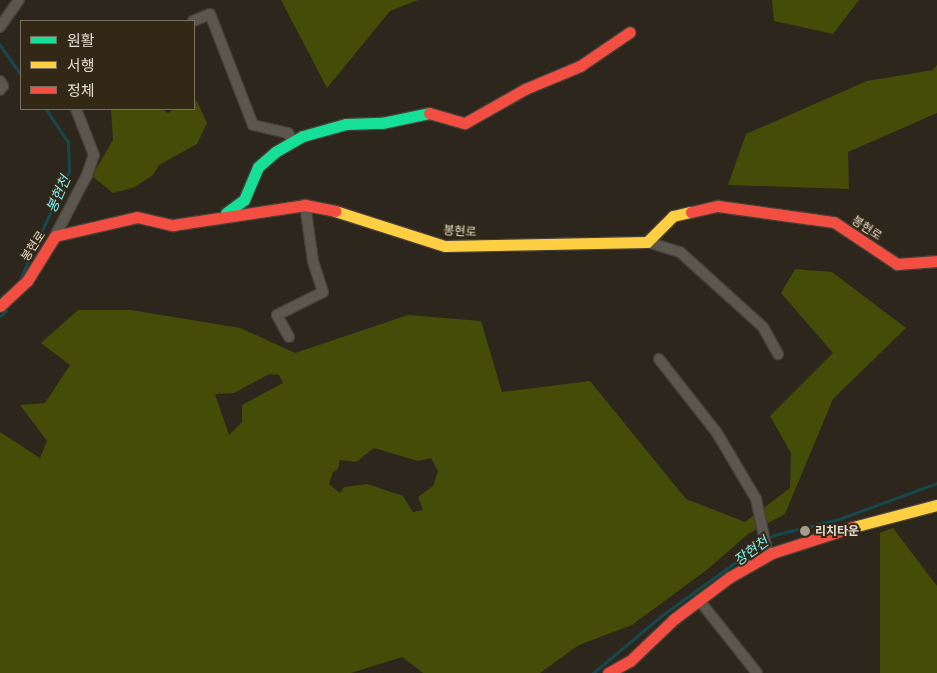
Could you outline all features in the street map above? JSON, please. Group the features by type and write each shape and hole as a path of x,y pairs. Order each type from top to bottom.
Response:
{"street":[{"path":"0,27 19,0"},
{"path":"195,20 210,14 253,125 288,133 293,142"},
{"path":"222,216 244,200 258,167 275,152 293,142 346,124 382,124 433,112 465,123 495,109 525,89 580,66 630,32"},
{"path":"0,81 0,90"},
{"path":"55,236 87,175 94,155 76,110"},
{"path":"289,337 277,315 323,292 313,261 305,205"},
{"name":"봉현로","path":"0,306 27,281 55,236 137,217 173,225 222,216 305,205 338,212 445,246 647,242 673,216 718,206 786,213 834,222 897,264 937,261"},
{"path":"647,242 680,252 763,327 778,354"},
{"path":"659,359 717,433 756,499 767,551"},
{"path":"608,673 630,661 699,600 767,551 937,504"},
{"path":"699,600 757,673"}],"green space":[{"path":"281,0 418,0 390,11 327,88"},
{"path":"772,0 859,0 833,34 774,21"},
{"path":"937,65 937,113 848,152 849,189 728,185 746,134 867,81 933,70"},
{"path":"196,99 207,123 197,144 159,165 153,175 135,187 113,193 92,176 113,140 111,110 163,110 168,113 173,110 195,110"},
{"path":"795,269 832,272 906,328 833,399 785,514 748,534 708,569 632,625 579,645 540,673 423,673 402,657 351,673 0,673 0,432 40,458 47,441 20,405 45,403 70,365 41,343 78,310 131,310 240,328 295,353 408,315 481,321 502,392 590,381 686,499 745,522 790,488 791,453 770,416 833,353 781,293","holes":["269,374 279,375 283,383 242,405 242,422 229,435 215,394 234,393","374,448 418,461 431,458 438,471 433,486 418,497 423,510 413,512 403,496 367,484 344,487 340,493 329,484 333,472 338,469 340,460 356,462"]},
{"path":"893,528 937,586 937,673 880,673 880,533"}],"waterway":[{"name":"봉현천","path":"0,45 20,74"},
{"name":"봉현천","path":"20,279 69,171 68,142 47,110"},
{"name":"봉현천","path":"0,316 6,311"},
{"name":"장현천","path":"767,539 774,535 839,519 937,483"},
{"name":"장현천","path":"593,673 661,616 762,543"}],"traffic: fast":[{"path":"226,213 244,200 258,167 275,152 303,136 346,124 382,123 429,113"}],"traffic: slow":[{"path":"335,211 445,246 647,242 673,216 691,212"},
{"path":"853,527 937,505"}],"traffic: jam":[{"path":"429,113 465,123 525,89 580,66 630,32"},
{"path":"0,306 27,281 55,236 137,217 173,225 305,205 335,211"},
{"path":"691,212 718,206 834,222 897,264 937,261"},
{"path":"608,673 630,661 674,619 730,577 772,553 853,527"}],"place":[{"name":"리치타운","path":"805,531"}]}
